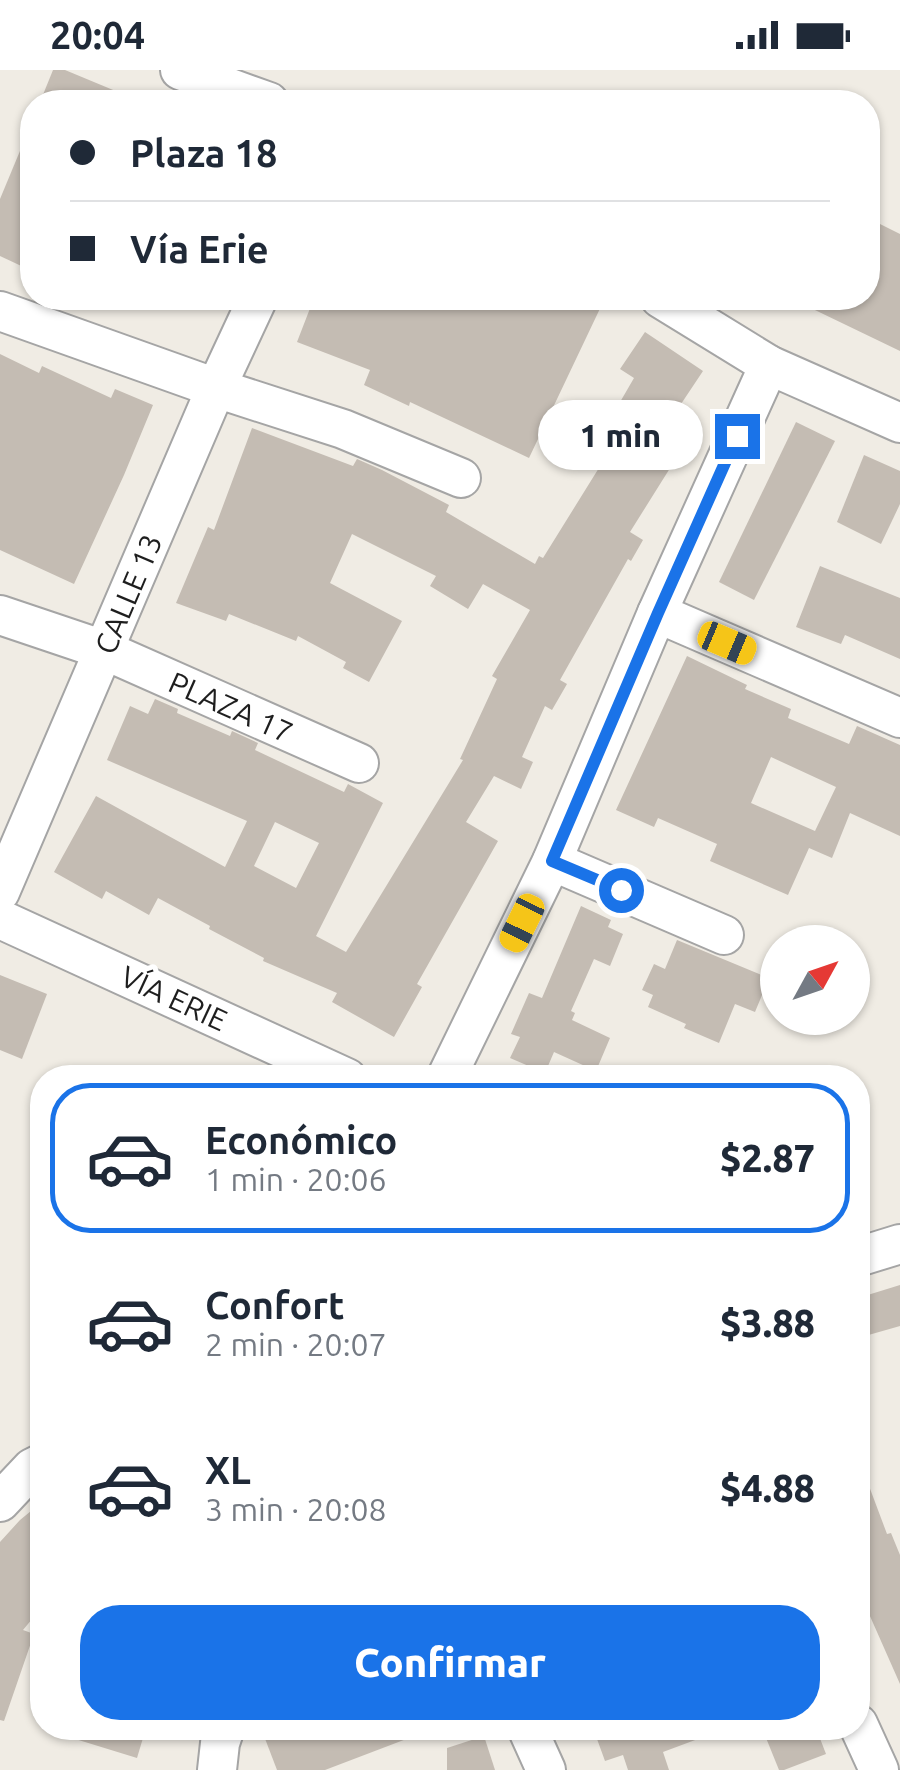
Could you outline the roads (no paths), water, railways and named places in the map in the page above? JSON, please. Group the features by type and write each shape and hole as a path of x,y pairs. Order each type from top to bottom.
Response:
{"street":[{"path":"180,70 236,90"},
{"name":"CALLE 13","path":"0,892 252,310"},
{"path":"680,310 769,365 900,423"},
{"path":"0,311 216,388 343,428 461,478"},
{"path":"452,1065 552,861 769,365"},
{"path":"658,613 900,718"},
{"name":"PLAZA 17","path":"0,615 104,650 359,763"},
{"path":"552,861 724,935"},
{"name":"VÍA ERIE","path":"0,919 319,1065"},
{"path":"870,1253 900,1244"},
{"path":"0,1502 30,1470"},
{"path":"217,1770 221,1740"},
{"path":"533,1740 546,1770"},
{"path":"866,1740 880,1770"}]}
